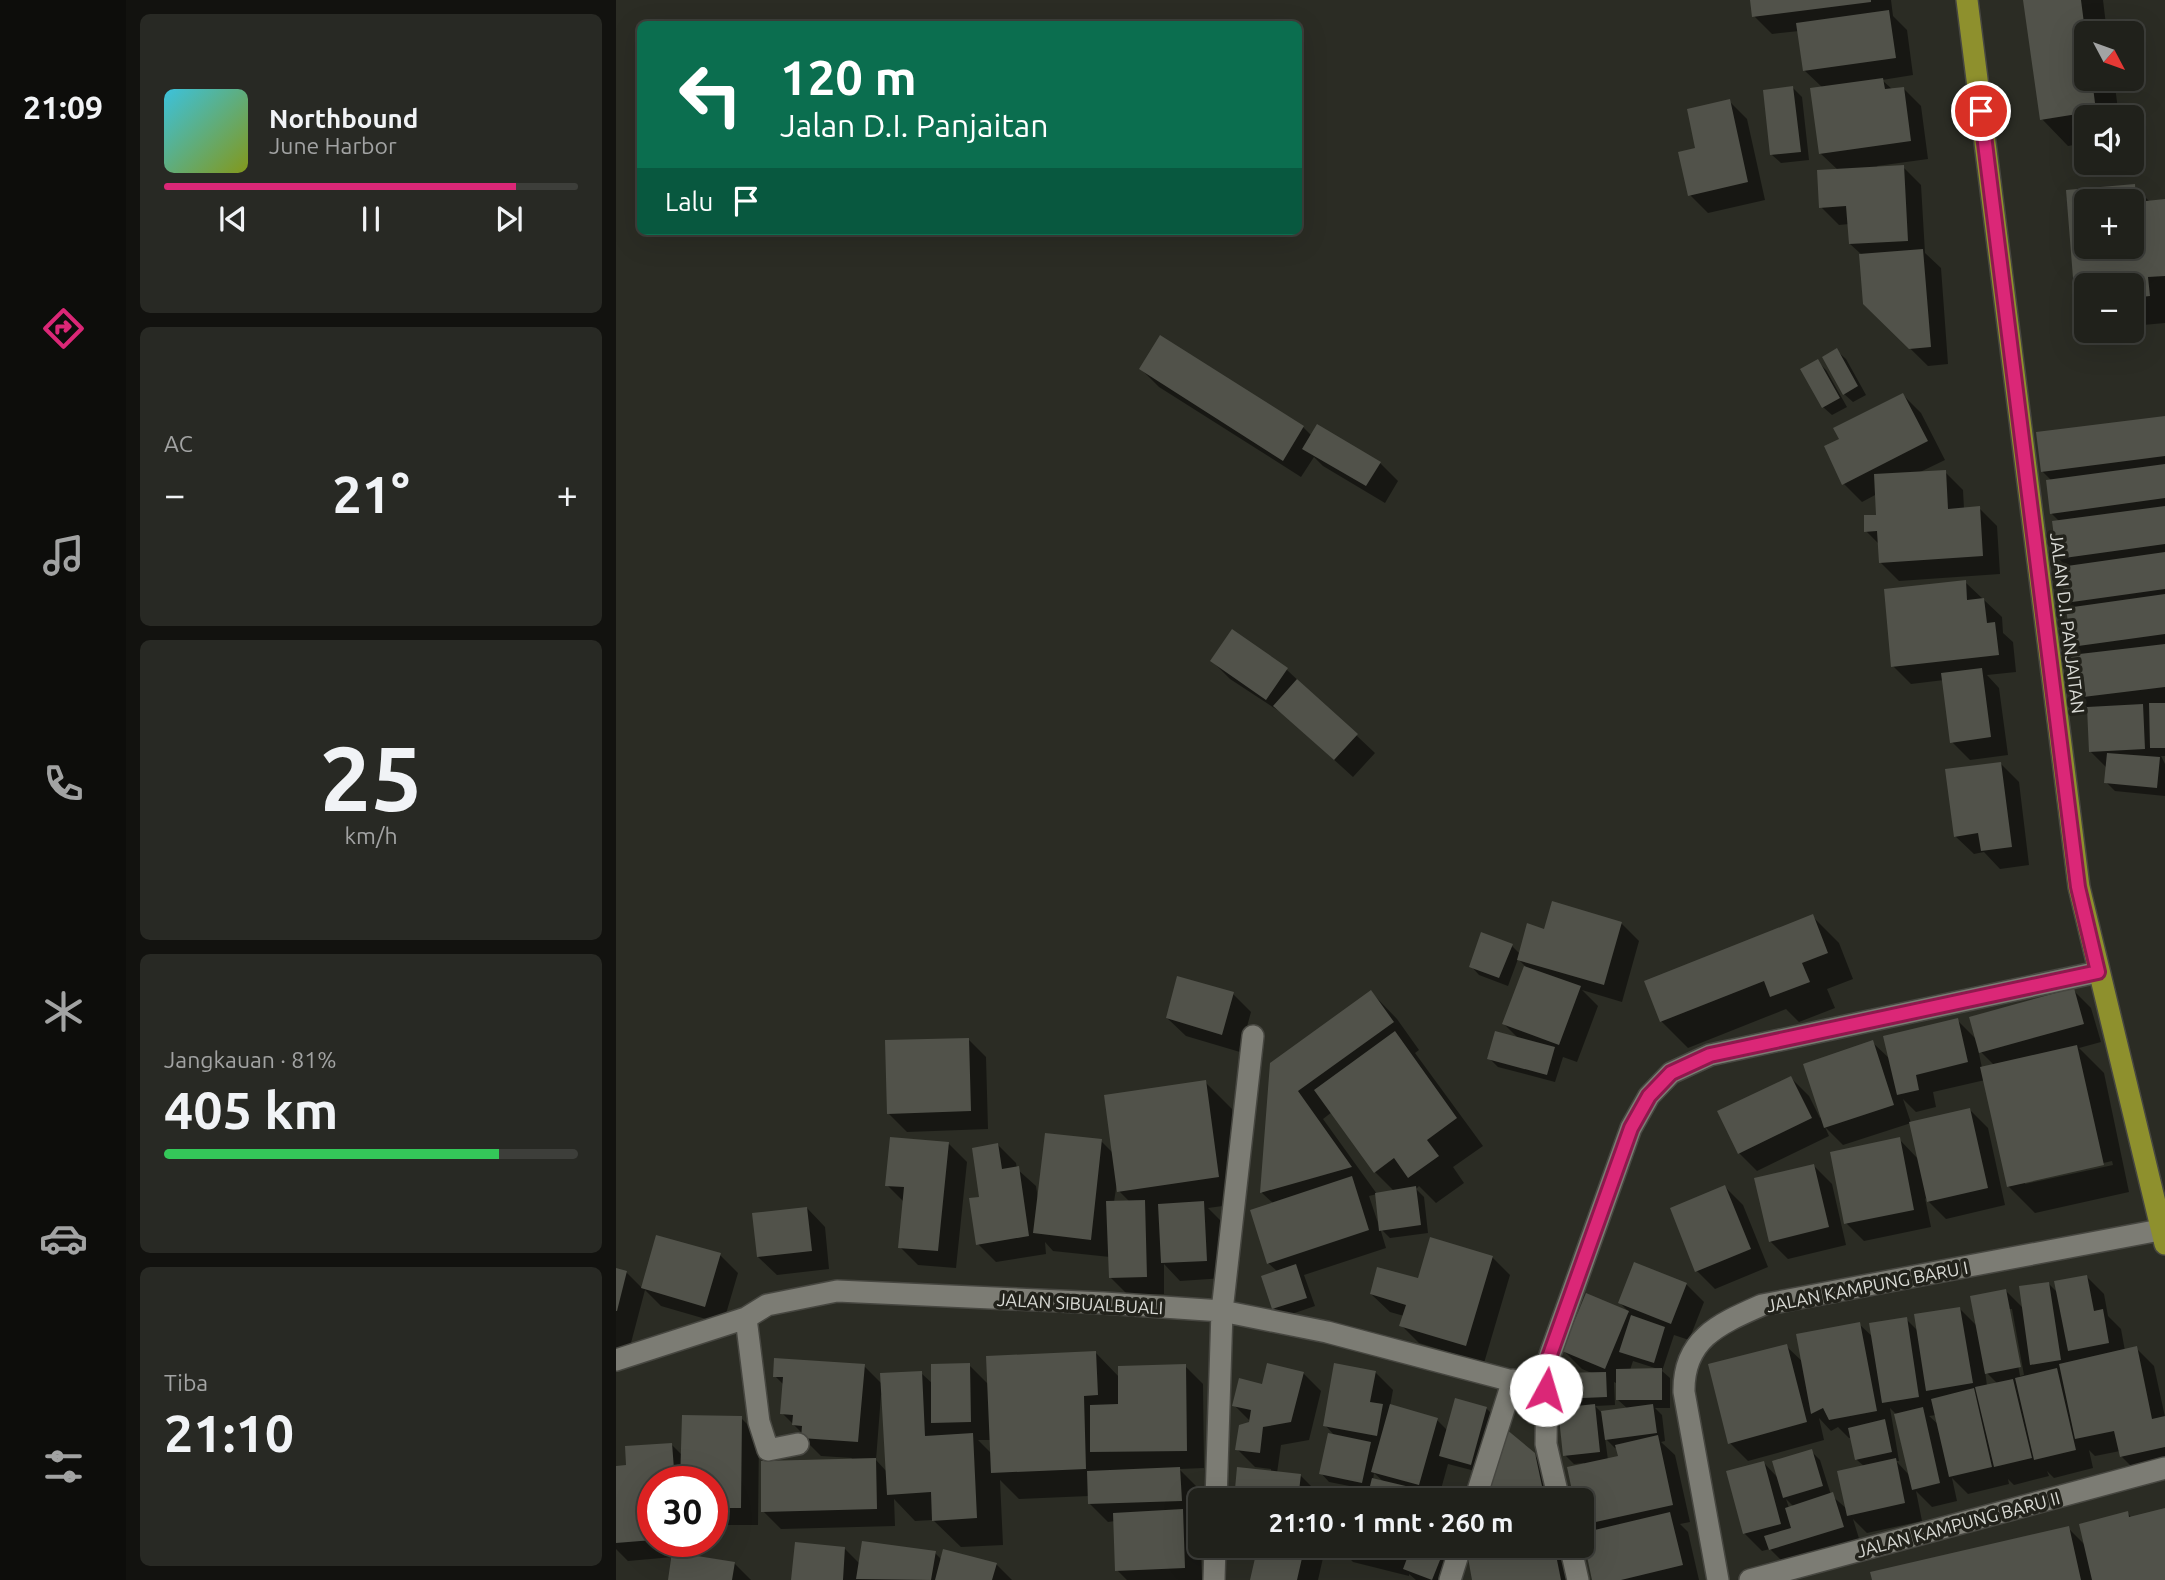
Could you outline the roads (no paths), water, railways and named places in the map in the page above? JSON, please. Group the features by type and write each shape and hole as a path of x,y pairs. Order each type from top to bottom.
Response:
{"highway":[{"name":"JALAN D.I. PANJAITAN","path":"1967,0 2078,887 2162,1237"}],"street":[{"path":"1556,1488 1546,1444 1547,1363 1631,1128 1649,1096 1671,1073 1710,1055 2098,972"},
{"path":"1216,1488 1222,1311 1253,1036"},
{"name":"JALAN KAMPUNG BARU I","path":"1718,1580 1684,1392 1684,1374 1690,1358 1703,1338 1720,1324 1762,1305 2162,1237"},
{"name":"JALAN SIBUALBUALI","path":"616,1360 746,1318 767,1305 837,1291 1222,1311 1327,1332 1546,1390"},
{"path":"746,1318 759,1422 768,1450 797,1444"},
{"path":"1479,1488 1513,1380"},
{"name":"JALAN KAMPUNG BARU II","path":"1750,1580 2165,1468"},
{"path":"1214,1580 1215,1558"},
{"path":"1450,1580 1457,1558"},
{"path":"1573,1558 1578,1580"}]}
